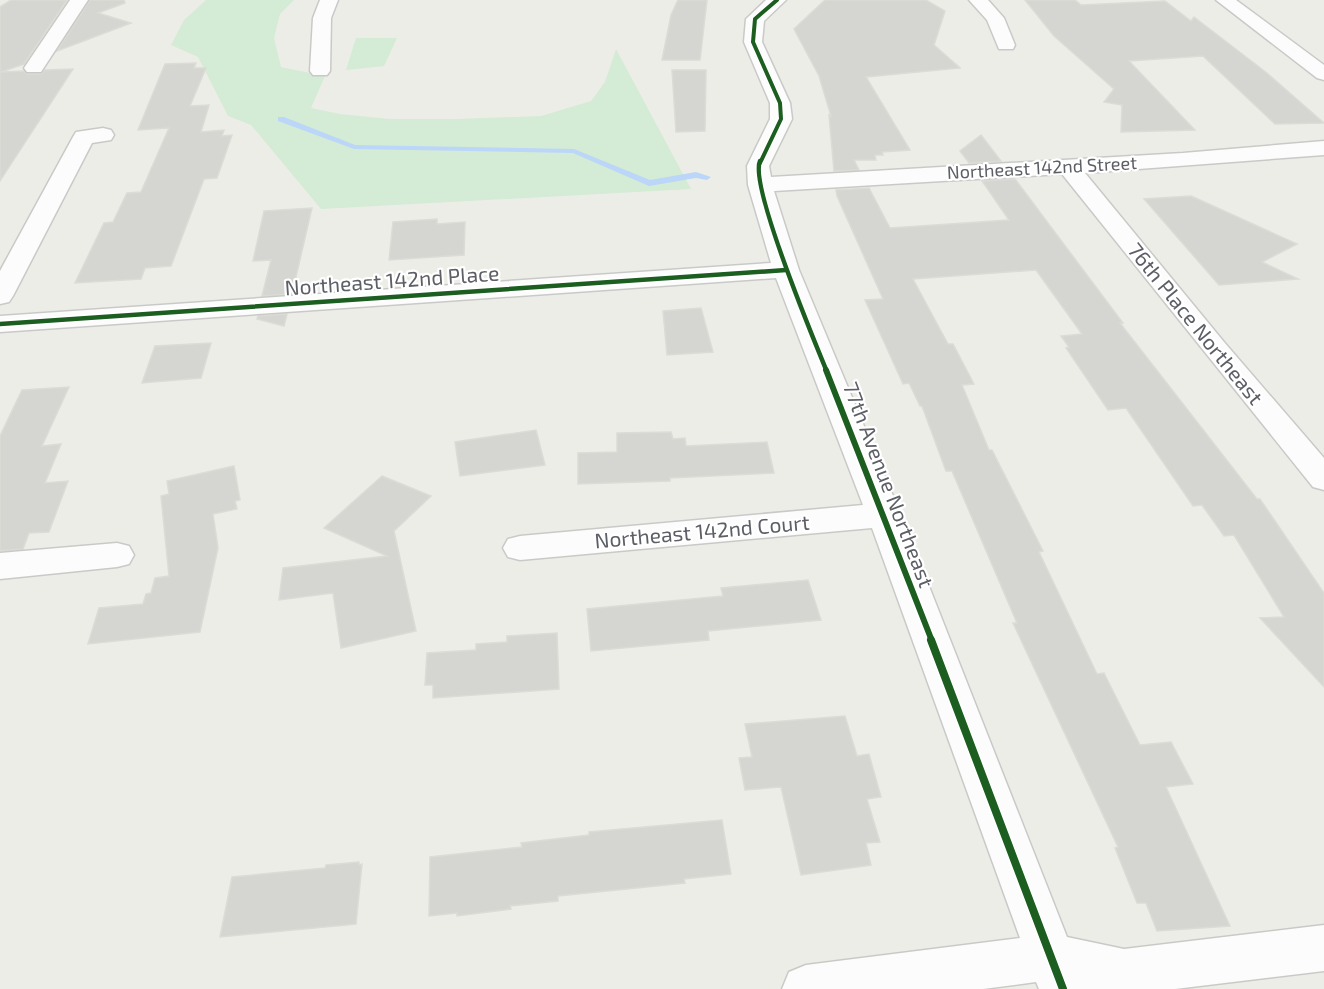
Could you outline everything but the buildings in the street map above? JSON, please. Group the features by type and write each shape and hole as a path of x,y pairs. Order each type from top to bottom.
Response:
{"street":[{"path":"34,68 79,0"},
{"path":"320,71 321,18 329,0"},
{"name":"77th Avenue Northeast","path":"777,0 754,19 753,42 780,103 781,119 758,166 760,184 786,270 884,515 1057,973"},
{"path":"978,0 995,18 1006,45"},
{"path":"1225,0 1324,74"},
{"path":"0,296 94,136"},
{"name":"Northeast 142nd Street","path":"760,184 1068,167 1324,148"},
{"name":"76th Place Northeast","path":"1068,167 1214,348 1324,479"},
{"name":"Northeast 142nd Place","path":"0,324 786,270"},
{"name":"Northeast 142nd Court","path":"520,548 884,515"},
{"path":"0,566 117,555"},
{"path":"806,989 1057,973 1124,972 1324,948"}],"green space":[{"path":"206,0 294,0 280,14 274,38 281,67 325,76 311,108 340,114 390,119 541,116 591,101 605,82 616,49 691,189 321,209 251,125 228,116 198,57 171,45 184,20"},
{"path":"356,38 397,38 384,66 346,70"}],"waterway":[{"path":"281,119 354,147 574,151 649,183 696,175 707,177"}],"cycle path":[{"path":"777,0 755,19 753,42 780,103 781,119 758,166 760,185 786,270 884,515 1063,989"},
{"path":"0,324 786,270"}]}
